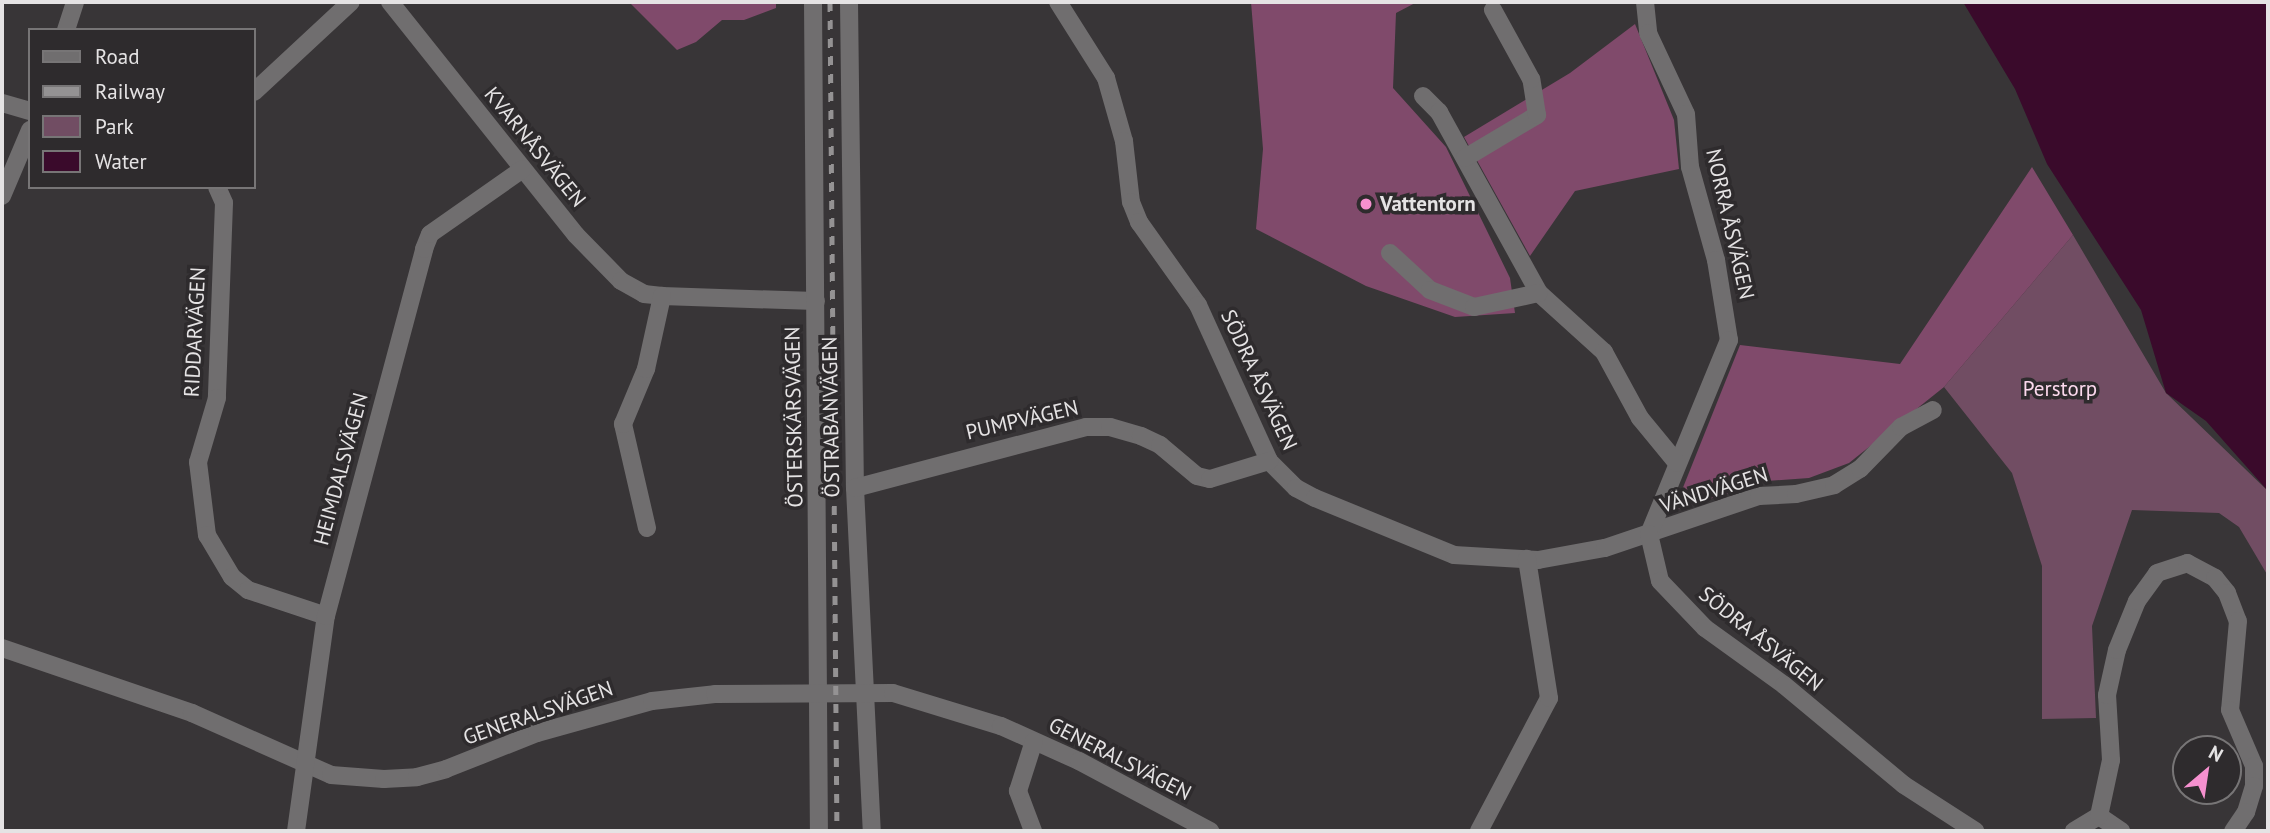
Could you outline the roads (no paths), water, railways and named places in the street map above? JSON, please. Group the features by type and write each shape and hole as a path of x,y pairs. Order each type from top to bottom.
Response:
{"street":[{"path":"67,28 75,2"},
{"path":"256,90 351,2"},
{"name":"KVARNÅSVÄGEN","path":"390,2 523,169 611,273 644,294 816,301"},
{"name":"ÖSTERSKÄRSVÄGEN","path":"813,2 819,831"},
{"name":"ÖSTRABANVÄGEN","path":"849,2 855,488 872,831"},
{"name":"SÖDRA ÅSVÄGEN","path":"1058,2 1106,78 1124,141 1130,202 1139,222 1198,305 1269,461 1296,488 1395,534 1465,557 1527,559 1605,548 1649,534 1660,581 1704,628 1784,685 1904,785 1975,831"},
{"name":"NORRA ÅSVÄGEN","path":"1645,2 1648,33 1686,114 1692,177 1728,319 1721,366 1677,463 1649,534"},
{"path":"1465,158 1537,115 1531,79 1493,10"},
{"path":"1423,96 1439,112 1539,293 1604,352 1640,418 1677,463"},
{"path":"2,103 28,110"},
{"path":"2,196 28,135"},
{"name":"HEIMDALSVÄGEN","path":"296,831 326,615 430,234 523,169"},
{"name":"RIDDARVÄGEN","path":"218,189 224,203 217,398 198,462 206,535 232,577 247,590 326,615"},
{"path":"1390,253 1430,290 1474,307 1539,293"},
{"path":"647,528 623,424 646,369 662,296"},
{"name":"VÄNDVÄGEN","path":"1649,534 1759,496 1796,494 1834,485 1860,469 1901,427 1933,410"},
{"name":"PUMPVÄGEN","path":"855,488 1086,427 1110,427 1141,436 1160,445 1197,476 1210,479 1269,461"},
{"path":"1479,831 1549,698 1527,559"},
{"path":"2074,831 2099,816 2111,760 2107,695 2117,650 2150,581 2167,567 2187,563 2215,578 2227,593 2238,621 2230,710 2254,766 2254,786 2246,812 2233,831"},
{"name":"GENERALSVÄGEN","path":"2,648 192,713 331,775 417,777 618,708 679,697 864,690 932,701 1034,741 1210,831"},
{"path":"1033,831 1018,790 1034,741"},
{"path":"2099,816 2121,831"}],"water":[{"path":"1963,2 2268,2 2268,491 2206,421 2166,393 2141,310 2047,164 2015,89"}],"railway":[{"path":"830,2 837,831"}],"place":[{"name":"Vattentorn","path":"1366,204"}],"park label":[{"name":"Perstorp","path":"2060,389"}]}
